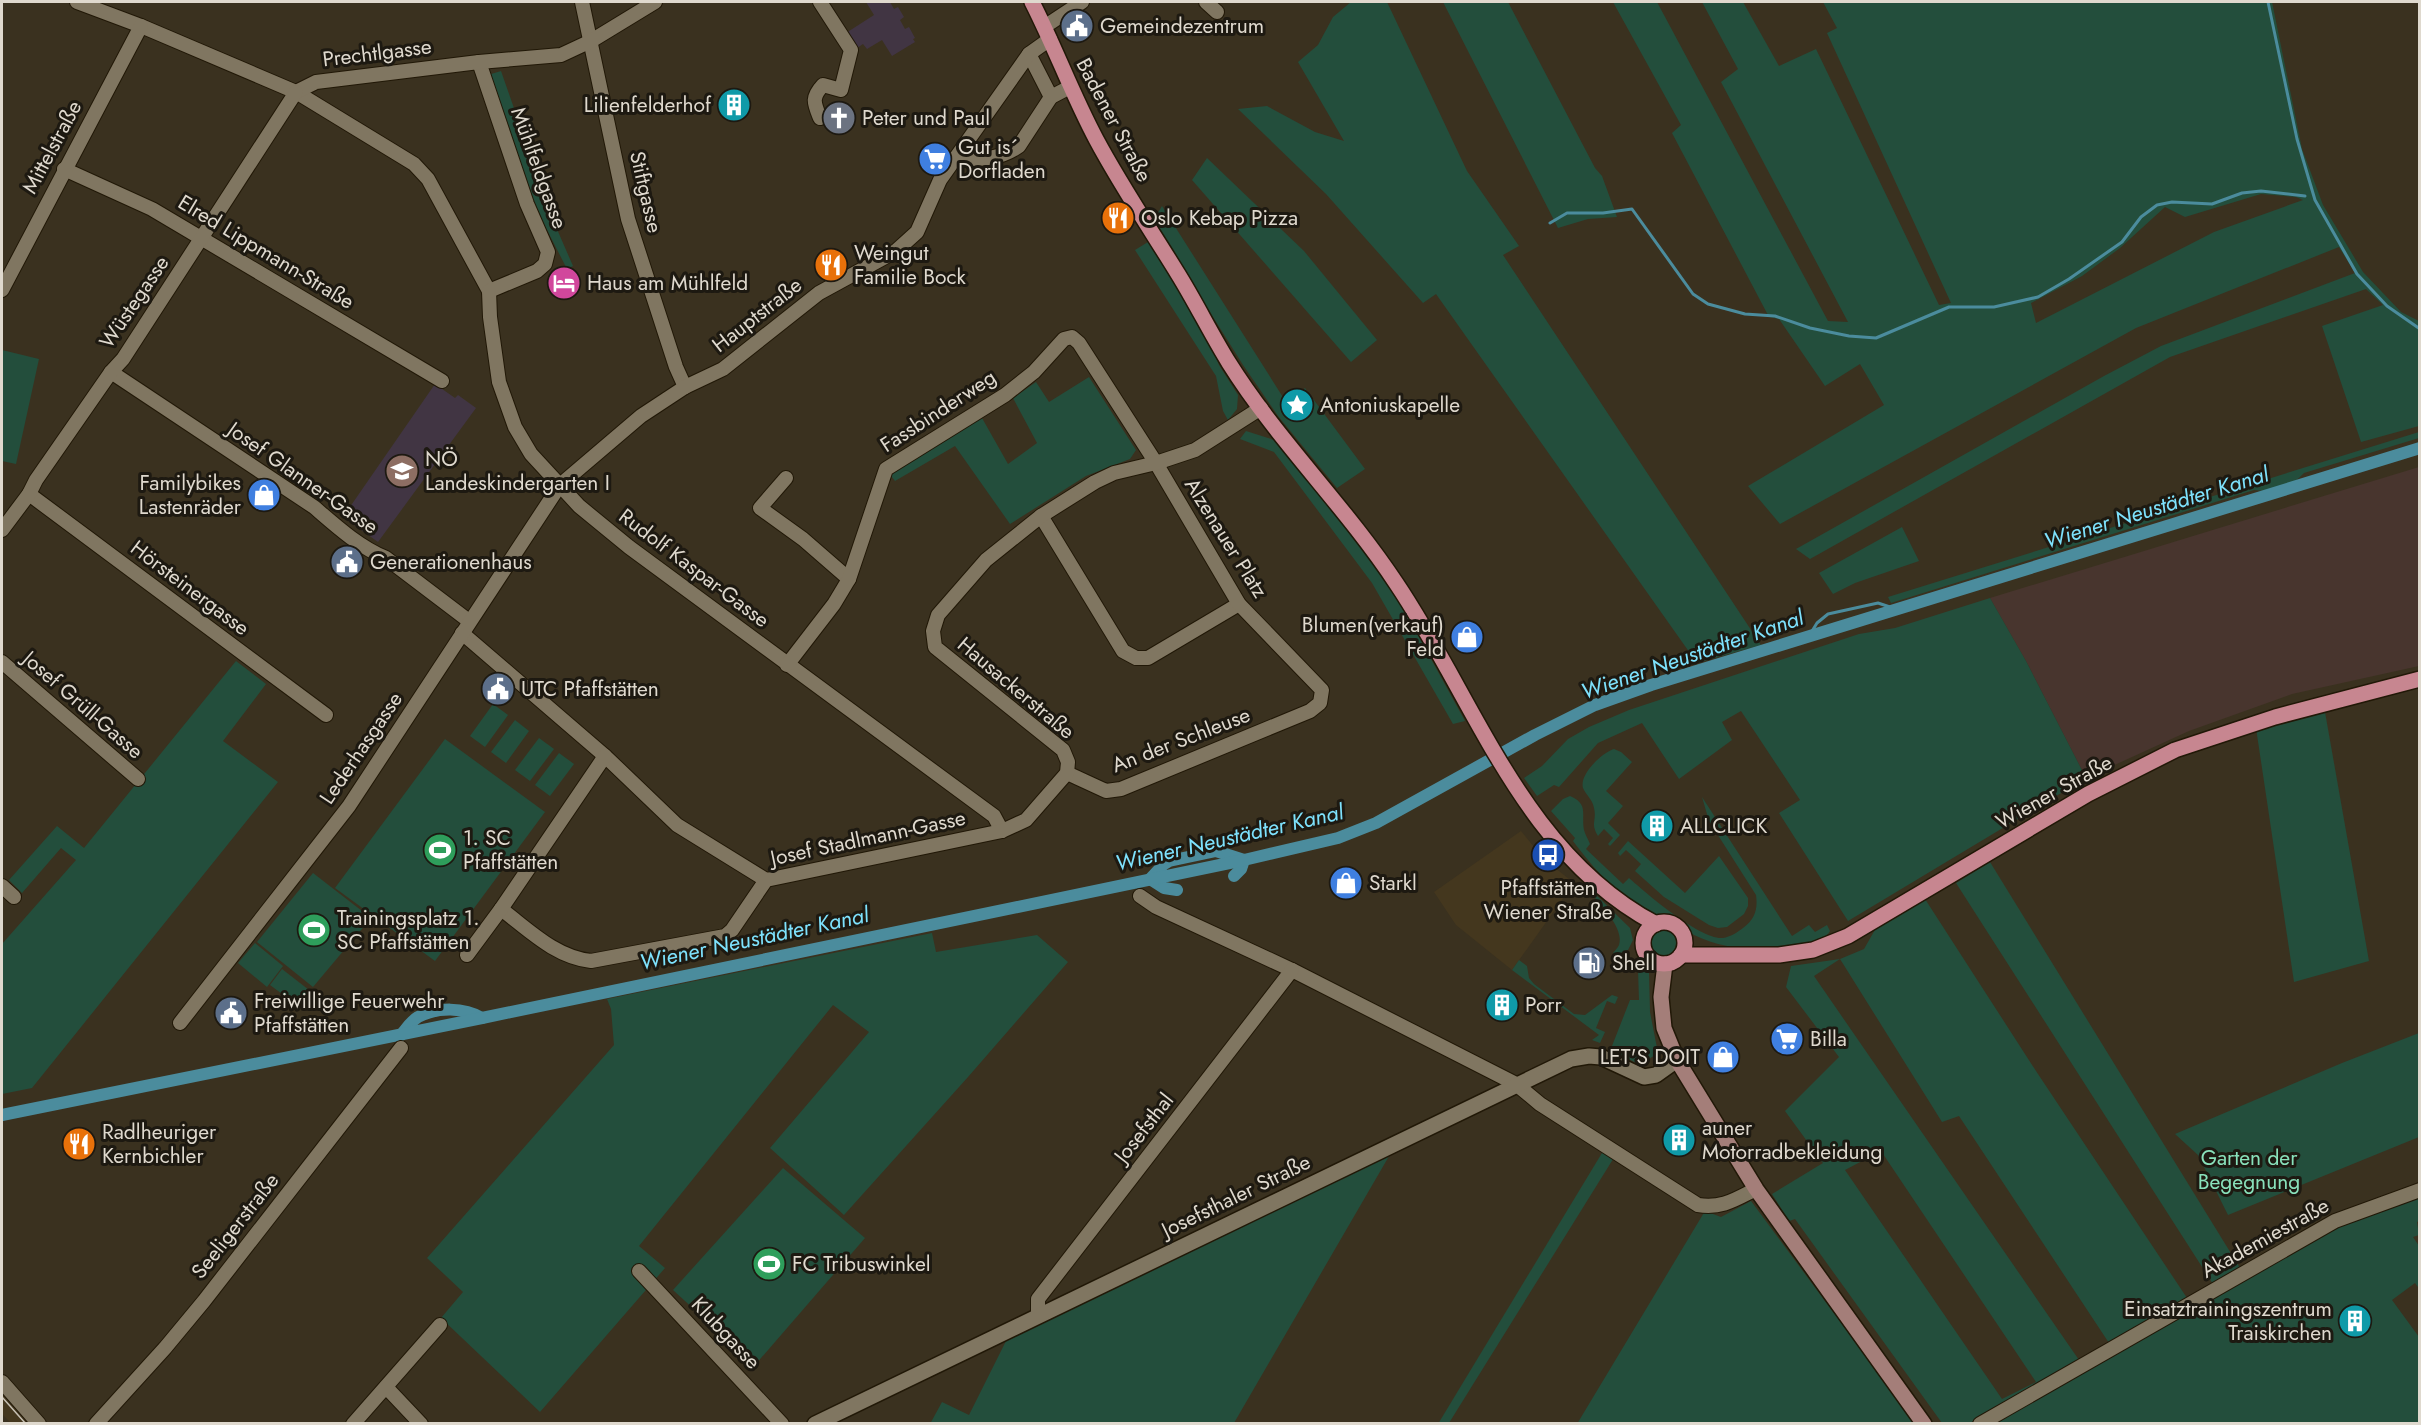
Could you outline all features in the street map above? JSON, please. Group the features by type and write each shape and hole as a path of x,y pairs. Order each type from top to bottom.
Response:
{"main road":[{"name":"Badener Straße","path":"1032,2 1070,87 1098,142 1230,364 1261,408"},
{"name":"Wiener Straße","path":"1261,408 1368,541 1397,584 1426,630 1502,767 1532,812 1557,843 1619,902 1644,935 1644,951 1656,963 1671,963 1681,955 1779,955 1813,950 1848,936 2088,794 2175,750 2275,717 2420,679"},
{"name":"Wiener Straße","path":"1619,902 1656,924 1669,923 1675,926 1683,936 1720,954"},
{"path":"1644,935 1656,924"},
{"path":"1681,955 1684,946 1683,936"},
{"path":"1665,964 1660,997 1664,1028 1677,1060 1756,1189 1924,1424"}],"street":[{"path":"77,2 141,26 296,92"},
{"name":"Stiftgasse","path":"582,2 628,219 676,367 685,387"},
{"name":"Prechtlgasse","path":"296,92 316,82 479,62 561,56 591,41 655,2"},
{"path":"820,2 851,50 841,90 823,86 815,93 814,105 820,118"},
{"name":"Hauptstraße","path":"560,485 641,416 685,387 723,369 819,293 896,251 917,232 940,180 1029,54 1047,33 1082,2"},
{"path":"1206,2 1217,12"},
{"name":"Mittelstraße","path":"2,290 141,26"},
{"path":"1029,54 1051,97"},
{"name":"Mühlfeldgasse","path":"479,62 527,204 548,252 545,264 537,270 489,291"},
{"path":"954,159 996,159 1012,151 1019,146 1051,97 1070,87"},
{"name":"Wüstegasse","path":"2,530 111,372 123,359 296,92"},
{"name":"Rudolf Kaspar-Gasse","path":"296,92 414,164 428,179 489,291 490,317 499,382 511,416 531,454 579,506 629,547 994,816 1002,831"},
{"name":"Elred Lippmann-Straße","path":"64,169 152,209 442,381"},
{"name":"Alzenauer Platz","path":"1072,337 1079,343 1156,463 1239,604 1322,690 1320,703 1310,711"},
{"name":"Fassbinderweg","path":"787,665 834,604 849,579 886,470 1005,394 1034,372 1065,339 1072,337"},
{"name":"Josef Glanner-Gasse","path":"111,372 314,507 338,528 373,553 386,558 469,621"},
{"name":"Hausackerstraße","path":"1002,831 1026,820 1067,774 1068,762 1064,750 935,647 933,631 938,615 986,561 1041,516 1095,482 1114,473 1156,463 1195,450 1261,408"},
{"path":"786,478 760,508 803,539 849,579"},
{"name":"Lederhasgasse","path":"180,1023 349,806 560,485"},
{"name":"Hörsteinergasse","path":"29,494 326,715"},
{"path":"1041,516 1123,651 1136,658 1148,658 1239,604"},
{"path":"462,633 605,756 677,825 766,880"},
{"name":"Josef Grüll-Gasse","path":"2,662 138,779"},
{"name":"An der Schleuse","path":"1067,774 1106,791 1122,789 1310,711"},
{"path":"467,955 605,756"},
{"name":"Josef Stadlmann-Gasse","path":"501,909 559,953 575,960 591,961 725,936 732,930 766,880 1002,831"},
{"path":"2,886 14,897"},
{"path":"1140,896 1156,907 1292,970 1516,1084 1540,1104 1698,1205 1713,1208 1756,1189"},
{"name":"Josefsthal","path":"1038,1315 1038,1299 1292,970"},
{"name":"Seeligerstraße","path":"96,1424 204,1301 400,1048"},
{"name":"Josefsthaler Straße","path":"815,1424 1571,1059 1601,1057 1644,1077 1656,1075 1677,1060"},
{"name":"Akademiestraße","path":"1980,1424 2335,1221 2420,1190"},
{"name":"Klubgasse","path":"639,1271 782,1424"},
{"path":"353,1424 440,1325"},
{"path":"2,1382 39,1424"},
{"path":"386,1387 421,1424"}],"shaded area":[{"path":"866,2 890,2 894,9 898,7 904,17 900,20 905,29 909,27 915,42 892,56 882,40 867,49 863,44 857,48 846,33 874,15"},
{"name":"NÖ Landeskindergarten I","path":"435,384 455,398 458,395 476,408 378,542 343,517"},
{"path":"2419,467 2419,666 2292,694 2189,731 2086,778 2026,661 1990,598"},
{"path":"1521,831 1544,859 1574,883 1512,970 1456,925 1434,892"},
{"path":"2,1390 32,1423 11,1423 2,1414"}],"green space":[{"path":"1351,2 1387,2 1467,171 1519,246 1503,255 1761,645 1697,663 1436,294 1423,303 1326,194 1238,109 1267,106 1315,132 1344,141 1298,62 1318,45 1333,17"},
{"path":"1443,2 1508,2 1595,168 1602,176 1617,217 1588,219 1558,228"},
{"path":"1613,2 1657,2 1828,321 1848,322 1721,82 1738,69 1702,2 1743,2 1779,66 1816,49 1939,305 1951,303 1827,33 1837,28 1823,2 2272,2 2302,149 2323,205 2363,272 2401,312 2419,321 2419,426 2361,442 2322,326 2383,305 2366,289 2170,357 1810,559 1796,549 2161,346 2355,273 2339,247 2136,328 1780,524 1748,486 1884,405 1860,364 1825,386 1779,319 1769,317 1672,133 1681,125","holes":["2261,194 2296,197 2303,200 2214,232 2036,323 2031,303 2082,276 2120,248 2165,207 2185,217"]},
{"path":"501,71 553,220 573,266 567,269 538,217 488,75"},
{"path":"1207,158 1304,251 1377,340 1351,362 1192,180"},
{"path":"1162,206 1286,402 1305,388 1365,469 1337,488 1278,416 1243,365 1153,221"},
{"path":"1148,242 1203,328 1219,365 1238,395 1237,409 1228,420 1223,411 1216,376 1135,250"},
{"path":"2,350 39,359 16,464 2,461"},
{"path":"1089,377 1136,450 1130,459 1086,476 1010,524 955,446 895,481 888,472 982,418 1008,464 1037,443 1013,398 1036,382 1049,402"},
{"path":"1246,431 1274,440 1361,548 1402,606 1465,721 1453,724 1372,583 1274,452 1240,439"},
{"path":"2419,432 2419,438 2304,473 2281,488 2268,491 2254,490 1891,603 1888,597"},
{"path":"1902,527 1919,561 1855,583 1833,594 1819,573"},
{"path":"1990,598 2026,661 2086,778 1848,921 1779,813 1800,800 1741,711 1722,722 1732,740 1679,779 1642,723 1598,743 1559,787 1554,785 1537,796 1524,778 1542,766 1568,739 1589,727 1629,710 1859,634 1895,628"},
{"path":"236,661 266,684 223,741 278,782 32,1088 2,1094 2,944 76,860 61,848 22,893 9,880 57,826 84,848"},
{"path":"493,704 508,715 485,747 470,736"},
{"path":"2325,712 2369,961 2294,982 2256,728"},
{"path":"515,720 529,731 506,763 491,752"},
{"path":"539,738 554,749 530,781 515,770"},
{"name":"1. SC Pfaffstätten","path":"445,739 545,812 435,961 335,888"},
{"path":"1614,749 1632,762 1606,791 1623,806 1608,823 1620,835 1610,846 1608,844 1613,838 1604,829 1598,836 1596,832 1595,812 1583,788 1583,782 1593,764"},
{"path":"559,753 574,764 550,796 535,785"},
{"path":"1570,796 1582,806 1584,830 1590,844 1586,849 1623,884 1629,878 1674,914 1701,932 1723,938 1731,935 1741,930 1750,921 1755,913 1756,905 1756,895 1709,821 1702,797 1792,936 1809,925 1815,932 1827,925 1830,931 1817,941 1806,944 1777,948 1741,948 1706,940 1691,933 1672,919 1650,913 1627,899 1607,882 1573,841 1575,838 1551,811 1563,799"},
{"path":"1628,841 1685,893 1719,856 1748,898 1748,906 1744,914 1727,927 1718,928 1709,925 1664,897 1635,871 1641,864 1626,850 1620,856 1618,853"},
{"path":"1990,862 2240,1268 2213,1284 1956,883"},
{"name":"Trainingsplatz 1. SC Pfaffstättten","path":"313,873 371,918 313,987 257,942"},
{"path":"1591,890 1630,928 1633,940 1628,950 1615,955 1613,953 1619,945 1618,932 1605,909 1589,892"},
{"path":"1925,899 2187,1298 2109,1343 1959,1116 1942,1122 1840,959 1864,949 1876,928"},
{"path":"1662,929 1672,933 1676,943 1672,953 1662,957 1652,953 1648,943 1652,933"},
{"path":"932,933 936,952 1037,935 1068,962 844,1215 770,1148 869,1032 833,1005 639,1246 665,1268 540,1412 441,1318 463,1292 427,1258 614,1045 611,1009 607,999"},
{"path":"255,943 283,966 267,987 238,963"},
{"path":"1840,959 1814,976 2079,1360 1970,1423 1942,1423 1795,1219 1789,1221 1772,1194 1823,1163 1785,1111 1839,1057 1786,987 1791,966","holes":["1881,1151 2036,1382 2002,1399 1845,1170"]},
{"path":"1519,960 1527,966 1529,978 1534,984 1574,1014 1585,1015 1612,995 1618,997 1615,1004 1607,1001 1596,1028 1605,1032 1600,1043 1592,1040 1599,1035 1512,970"},
{"path":"1630,965 1645,968 1649,973 1650,1012 1658,1053 1640,1065 1619,1054 1615,1046 1612,1046 1630,1000 1639,1000 1638,970 1621,969"},
{"path":"282,969 309,990 297,1005 270,985"},
{"name":"Garten der Begegnung","path":"2419,1033 2419,1137 2228,1215 2198,1155 2175,1134 2342,1063"},
{"path":"1605,1148 1615,1156 1449,1423 1438,1424"},
{"path":"1392,1151 1234,1423 930,1424 942,1402 969,1415 1007,1339"},
{"name":"FC Tribuswinkel","path":"783,1168 865,1238 755,1365 673,1290"},
{"path":"2419,1196 2419,1221 2417,1222 2419,1235 2413,1237 2419,1246 2419,1285 2418,1287 2415,1283 2392,1300 2419,1337 2419,1423 1994,1424 2332,1230"},
{"path":"1751,1201 1916,1424 1577,1424 1705,1211 1721,1217"}],"waterway":[{"path":"2268,2 2297,139 2315,200 2357,274 2387,306 2420,329"},
{"path":"1550,223 1567,213 1603,213 1632,209 1693,294 1708,304 1745,314 1775,316 1810,328 1849,336 1876,338 1949,307 1994,307 2038,297 2069,279 2122,242 2141,217 2157,205 2172,202 2212,204 2242,193 2261,191 2305,196"},
{"name":"Wiener Neustädter Kanal","path":"2,1115 482,1018 1244,860 1338,838 1376,823 1535,735 1595,705 1651,685 2420,448"},
{"path":"1809,636 1817,623 1828,614 1878,603 1896,609"},
{"path":"1177,890 1164,888 1150,879 1169,861 1216,851 1244,860 1241,869 1234,876"},
{"path":"401,1035 415,1019 433,1011 459,1010 482,1018"}],"tram line":[{"path":"2,1397 26,1424"}],"place":[{"name":"Gemeindezentrum","path":"1077,26"},
{"name":"Lilienfelderhof","path":"734,105"},
{"name":"Peter und Paul","path":"839,118"},
{"name":"Gut is´ Dorfladen","path":"935,159"},
{"name":"Oslo Kebap Pizza","path":"1118,218"},
{"name":"Weingut Familie Bock","path":"831,265"},
{"name":"Haus am Mühlfeld","path":"564,283"},
{"name":"Antoniuskapelle","path":"1297,405"},
{"name":"NÖ Landeskindergarten I","path":"402,471"},
{"name":"Familybikes Lastenräder","path":"264,495"},
{"name":"Generationenhaus","path":"347,562"},
{"name":"Blumen(verkauf) Feld","path":"1467,637"},
{"name":"UTC Pfaffstätten","path":"498,689"},
{"name":"ALLCLICK","path":"1657,826"},
{"name":"1. SC Pfaffstätten","path":"440,850"},
{"name":"Pfaffstätten Wiener Straße","path":"1548,855"},
{"name":"Starkl","path":"1346,883"},
{"name":"Trainingsplatz 1. SC Pfaffstättten","path":"314,930"},
{"name":"Shell","path":"1589,963"},
{"name":"Porr","path":"1502,1005"},
{"name":"Freiwillige Feuerwehr Pfaffstätten","path":"231,1013"},
{"name":"Billa","path":"1787,1039"},
{"name":"LET'S DOIT","path":"1723,1057"},
{"name":"auner Motorradbekleidung","path":"1679,1140"},
{"name":"Radlheuriger Kernbichler","path":"79,1144"},
{"name":"FC Tribuswinkel","path":"769,1264"},
{"name":"Einsatztrainingszentrum Traiskirchen","path":"2355,1321"}]}
